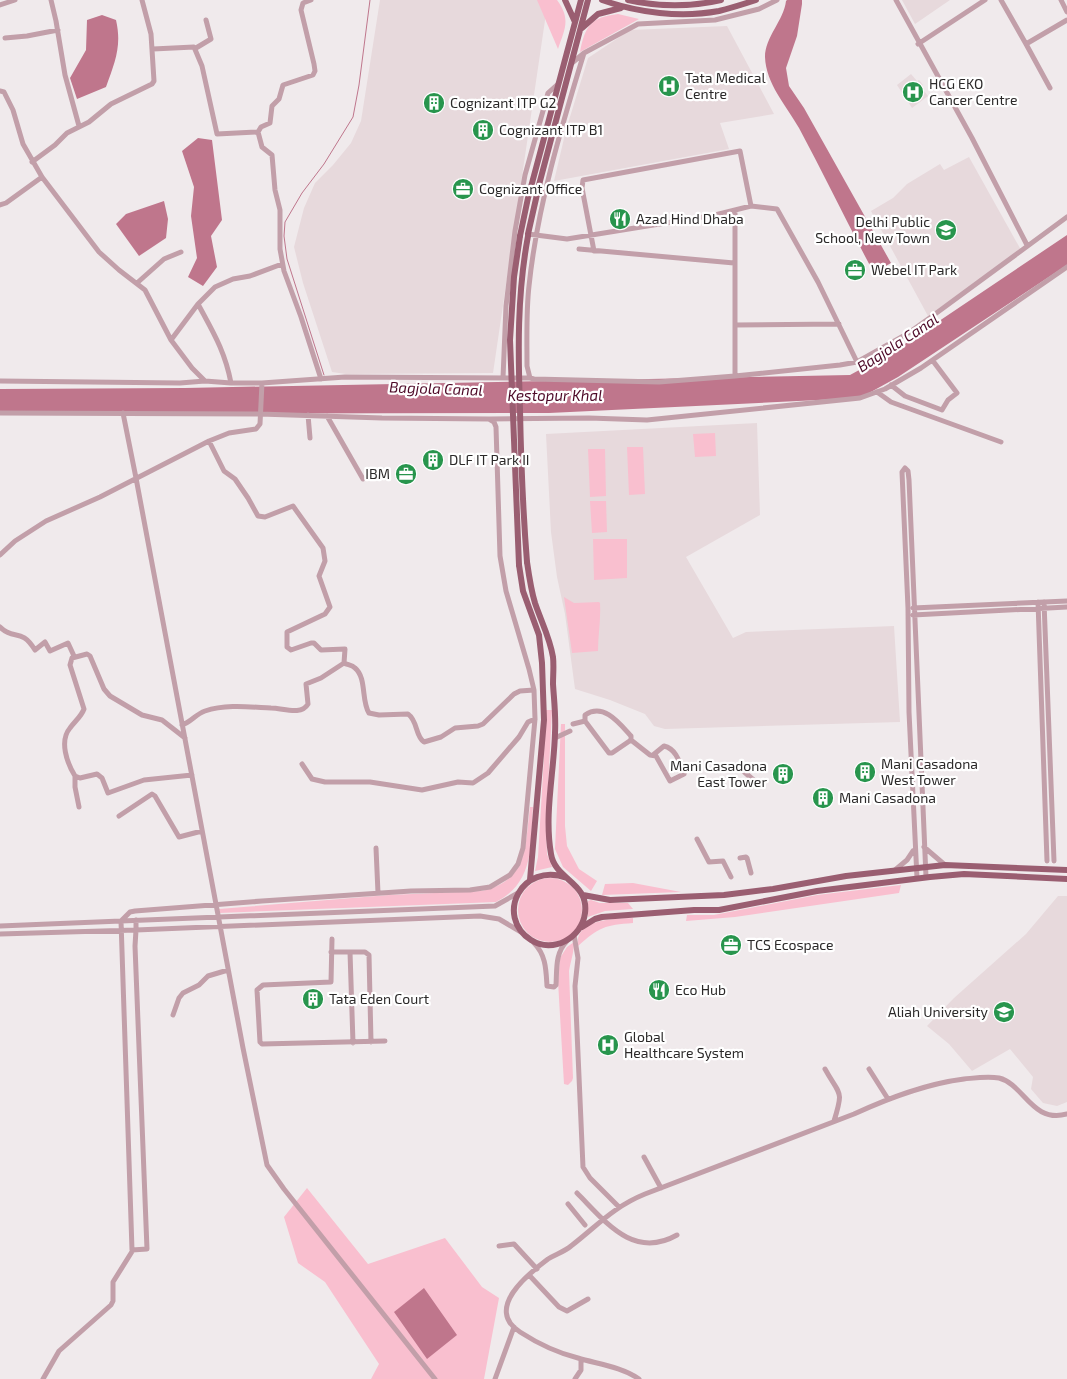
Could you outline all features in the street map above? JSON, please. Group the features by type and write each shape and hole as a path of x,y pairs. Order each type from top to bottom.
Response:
{"main road":[{"path":"565,0 575,22"},
{"path":"567,878 556,867 551,856 549,841 550,796 555,738 553,658 531,588 527,562 518,332 528,198 581,0"},
{"path":"530,880 544,720 539,635 524,591 519,565 510,340 513,284 588,0"},
{"path":"602,0 624,7 680,14 720,11 756,0"},
{"path":"628,0 705,4 721,0"},
{"path":"579,32 589,20 598,14 624,7"},
{"path":"583,894 610,900 724,895 773,889 846,876 945,865 1067,870"},
{"path":"581,928 586,911 583,894 574,882 567,878 558,874 539,875 530,880 518,894 514,910 518,926 532,940 549,945 567,941 581,928 602,917 719,910 817,891 926,877 964,874 1067,879"}],"street":[{"path":"0,5 15,0"},
{"path":"51,0 65,75 79,126"},
{"path":"32,162 68,133 89,122 117,99 152,84 154,81 153,49 142,0"},
{"path":"196,48 202,66 217,134 258,132 259,129 270,123 272,106 279,99 283,85 313,75 314,64 301,10 303,3 311,0"},
{"path":"570,65 584,53 638,24 715,20 758,9 777,0"},
{"path":"896,0 918,44 972,138 1027,245"},
{"path":"918,44 985,0"},
{"path":"1002,0 1050,88"},
{"path":"1061,0 1067,12"},
{"path":"153,49 192,46 196,48 211,39 206,20"},
{"path":"1026,44 1067,20"},
{"path":"5,38 58,30"},
{"path":"530,378 527,366 529,287 537,235 555,156 584,53"},
{"path":"503,378 506,306 520,200 548,93 558,83"},
{"path":"0,91 4,92 10,104 23,144 42,177 99,252 149,295 171,340 192,368 205,381"},
{"path":"258,132 262,147 272,155 275,190 280,210 282,264 321,379"},
{"path":"594,251 582,188 583,180 638,168 740,151 751,206"},
{"path":"0,205 6,203 42,177"},
{"path":"525,235 562,239 735,211 751,206 778,209 818,282 857,362"},
{"path":"735,211 735,376"},
{"path":"0,380 180,383 205,381 231,384 321,379 530,378 540,380 659,382 840,365 857,362 926,321 1067,217"},
{"path":"579,249 734,263"},
{"path":"137,283 164,259 181,252"},
{"path":"171,340 198,304 223,283 239,277 256,274 282,264"},
{"path":"0,413 260,414 647,420 848,400 877,392 932,361 1067,267"},
{"path":"198,304 222,350 231,384"},
{"path":"735,325 839,324"},
{"path":"891,385 905,396 942,410 948,400 957,393 932,361"},
{"path":"0,555 16,541 46,521 209,441 229,433 256,429 260,424 262,383"},
{"path":"877,392 891,402 1001,442"},
{"path":"123,413 243,1048 269,1169 435,1379"},
{"path":"308,415 310,438"},
{"path":"327,416 363,478"},
{"path":"133,1250 131,1248 121,921 130,912 378,893 470,890 490,887 500,882 510,875 518,864 523,848 534,719 534,690 502,575 496,427 494,422 489,419"},
{"path":"209,441 224,471 235,479 258,516 265,518 294,506 323,548 325,561 319,576 330,607 326,614 287,632 286,647 291,650 314,643 321,650 343,648 345,652 344,663"},
{"path":"916,878 902,472 905,468 908,471 916,615 914,630 926,877"},
{"path":"908,615 1041,605 1067,601"},
{"path":"1041,605 1047,860"},
{"path":"1041,605 1054,861"},
{"path":"908,608 1041,605 1067,607"},
{"path":"0,627 9,634 24,636 35,650 45,642 50,652 68,643 74,656"},
{"path":"79,807 75,776 64,742 68,731 80,718 84,709 70,665 70,661 74,656 85,654 90,656 104,689 114,699 142,715 162,720 185,738"},
{"path":"344,663 354,667 359,674 366,708 369,713 379,715 408,714 414,720 420,739 424,742 441,738 455,728 483,724 514,694 520,691 534,690"},
{"path":"182,725 193,720 204,711 214,709 250,706 303,709 308,704 306,684 321,678 344,663"},
{"path":"631,740 610,754 585,721 585,715 590,712 611,715 631,736 631,740 650,754 653,755 656,756 670,781 684,774 675,752 668,747 664,746 653,755"},
{"path":"302,764 312,779 325,782 370,782 422,790 458,782 473,783 488,773 519,737 528,722 534,719"},
{"path":"573,724 585,721"},
{"path":"555,738 570,731"},
{"path":"742,770 757,783"},
{"path":"75,776 80,778 97,774 102,778 108,793 144,780 192,775"},
{"path":"119,816 152,794 179,837 202,830"},
{"path":"527,803 537,804"},
{"path":"697,839 709,862 723,861 731,877"},
{"path":"924,846 945,865"},
{"path":"376,848 378,893"},
{"path":"895,870 907,860 914,849"},
{"path":"740,858 747,858 751,873"},
{"path":"0,926 495,906 518,894"},
{"path":"0,934 480,916 499,919 523,933"},
{"path":"133,1250 147,1249 136,920"},
{"path":"574,935 578,958 574,986 584,1167 590,1178 619,1207"},
{"path":"332,939 330,983 264,985 259,987 257,990 260,1041 262,1044 385,1041"},
{"path":"532,940 542,954 547,986 550,988 556,985 558,954 562,945 567,941"},
{"path":"331,952 365,952 370,957 371,1042"},
{"path":"350,952 353,1042"},
{"path":"173,1015 179,998 183,993 199,985 208,976 228,970"},
{"path":"825,1069 840,1094 839,1119"},
{"path":"869,1069 888,1099"},
{"path":"639,1379 612,1367 581,1359 544,1345 519,1332 506,1312 507,1300 529,1275 549,1258 570,1247 588,1228 613,1210 638,1197 888,1099 944,1082 983,1077 1001,1079 1043,1113 1053,1116 1067,1114"},
{"path":"644,1157 662,1188"},
{"path":"577,1193 605,1217 616,1232 627,1238 656,1243 677,1235"},
{"path":"568,1204 588,1228"},
{"path":"499,1246 514,1244 537,1269"},
{"path":"43,1379 59,1351 111,1305 113,1301 113,1282 133,1250"},
{"path":"529,1275 559,1307 567,1311 588,1299"},
{"path":"494,1379 514,1327"},
{"path":"575,1379 581,1370 581,1359"}],"shaded area":[{"path":"380,0 548,0 493,373 346,374 332,372 303,283 294,247 304,208 315,183 351,143 361,121"},
{"path":"537,0 557,0 564,13 564,30 558,49"},
{"path":"902,0 950,0 915,24"},
{"path":"618,14 639,19 580,52 587,29 595,20"},
{"name":"Tata Medical Centre","path":"727,26 774,114 720,123 729,149 554,181 566,130 588,58 630,30"},
{"name":"HCG EKO Cancer Centre","path":"911,74 923,85 921,87 928,96 912,108 897,85"},
{"name":"Delhi Public School, New Town","path":"969,157 1021,250 928,316 871,211 893,198 907,184 940,164 944,170"},
{"path":"757,423 760,515 686,557 733,638 746,632 894,626 900,722 665,729 654,726 645,714 575,689 551,532 546,434"},
{"path":"715,433 716,456 695,457 693,434"},
{"path":"627,447 643,447 645,494 629,495"},
{"path":"588,449 605,449 606,496 590,497"},
{"path":"590,501 606,501 607,532 592,533"},
{"path":"593,539 627,539 627,578 594,580"},
{"path":"564,597 574,603 600,603 598,651 572,653"},
{"path":"545,710 552,710 546,826 547,854 552,867 535,871 538,857"},
{"path":"561,724 565,724 565,826 567,846 579,869 597,881 591,891 563,867 555,849"},
{"path":"530,807 533,807 530,848 524,873 518,884 509,894 496,902 219,913 219,909 389,895 481,891 496,886 508,879 516,870 521,860 525,848"},
{"path":"544,878 556,878 573,887 580,898 582,910 580,922 573,933 556,942 544,942 532,937 523,928 518,916 518,904 523,892 532,883"},
{"path":"633,883 681,892 602,895 605,884"},
{"path":"901,885 899,893 735,917 686,921 687,915 714,915 817,895"},
{"name":"Aliah University","path":"1058,896 1067,896 1067,1102 1057,1106 1043,1103 1031,1089 1033,1077 1010,1049 972,1071 949,1044 927,1026 954,998 1026,934"},
{"path":"588,901 600,903 628,903 633,909 605,911 588,917"},
{"path":"633,918 633,923 609,926 597,931 578,946 578,937 582,930 589,925 607,920"},
{"path":"574,942 569,971 573,1078 568,1085 564,1084 558,981 560,958 567,947"},
{"path":"307,1188 368,1264 445,1238 482,1287 499,1298 484,1379 371,1379 379,1364 325,1282 298,1263 284,1217"}],"water":[{"path":"787,0 802,0 797,36 786,68 789,86 804,108 891,263 874,273 799,128 773,85 766,67 765,57 768,42 782,15"},
{"path":"102,15 116,20 118,46 115,62 106,87 77,99 70,78 86,50 87,20"},
{"path":"198,138 212,140 222,220 211,236 217,267 203,286 188,277 197,258 191,216 194,187 182,151"},
{"path":"164,201 168,219 166,238 139,256 116,224 126,214"},
{"name":"Kestopur Khal","path":"1067,235 1067,265 898,377 860,398 549,413 0,414 0,389 185,388 850,375 896,350"},
{"path":"424,1288 457,1335 427,1359 394,1312"}],"waterway":[{"path":"324,375 287,259 284,236 285,222 353,117 370,0"}],"place":[{"name":"Tata Medical Centre","path":"669,86"},
{"name":"HCG EKO Cancer Centre","path":"913,92"},
{"name":"Cognizant ITP G2","path":"434,103"},
{"name":"Cognizant ITP B1","path":"483,130"},
{"name":"Cognizant Office","path":"463,189"},
{"name":"Azad Hind Dhaba","path":"620,219"},
{"name":"Delhi Public School, New Town","path":"946,230"},
{"name":"Webel IT Park","path":"855,270"},
{"name":"DLF IT Park II","path":"433,460"},
{"name":"IBM","path":"406,474"},
{"name":"Mani Casadona West Tower","path":"865,772"},
{"name":"Mani Casadona East Tower","path":"783,774"},
{"name":"Mani Casadona","path":"823,798"},
{"name":"TCS Ecospace","path":"731,945"},
{"name":"Eco Hub","path":"659,990"},
{"name":"Tata Eden Court","path":"313,999"},
{"name":"Aliah University","path":"1004,1012"},
{"name":"Global Healthcare System","path":"608,1045"}],"water label":[{"name":"Bagjola Canal","path":"898,343"},
{"name":"Bagjola Canal","path":"436,389"}]}
